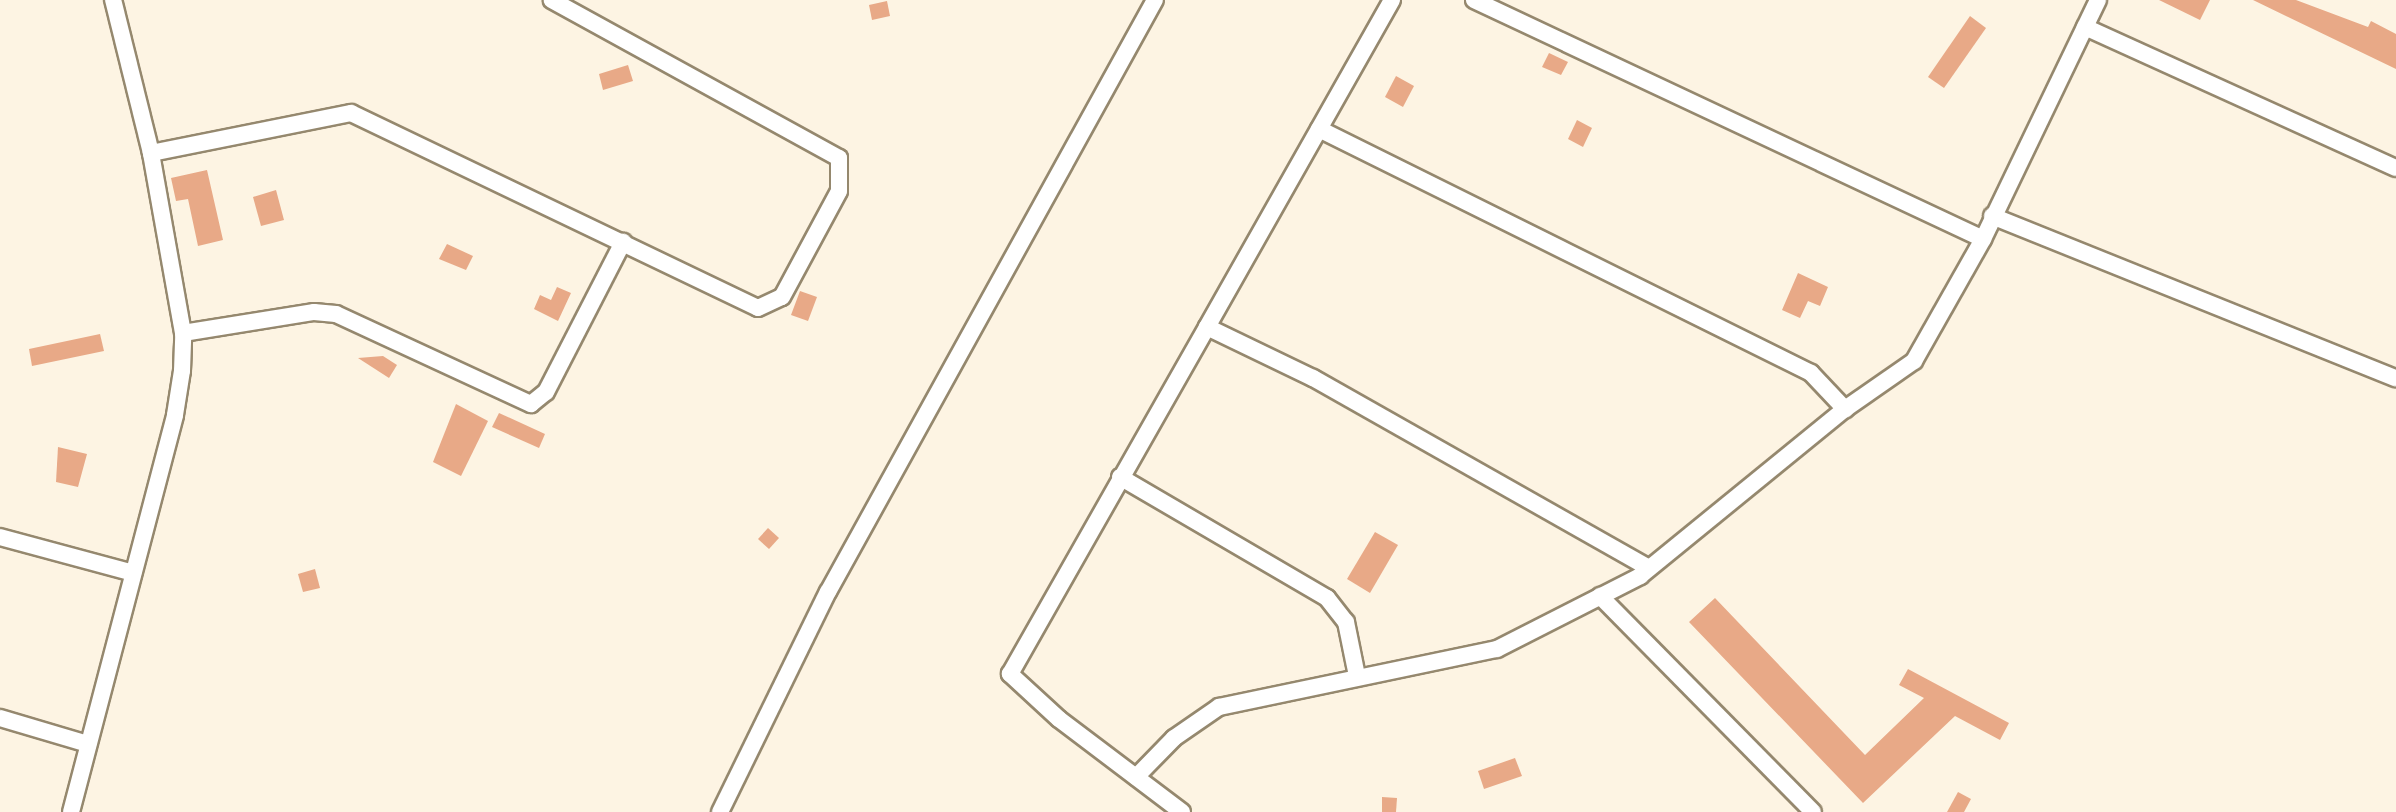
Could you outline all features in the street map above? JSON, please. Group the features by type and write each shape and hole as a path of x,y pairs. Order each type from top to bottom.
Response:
{"street":[{"path":"71,812 181,390 183,333 151,153 113,0"},
{"path":"151,153 351,113 758,308 782,297 839,191 839,158 552,0"},
{"path":"720,812 828,592 1155,0"},
{"path":"1182,812 1010,674 1392,0"},
{"path":"1474,0 1983,239"},
{"path":"1136,777 1174,738 1219,707 1497,649 1600,596 1647,567 1845,409 1914,361 1983,239 2098,0"},
{"path":"2085,27 2396,168"},
{"path":"1319,129 1811,373 1845,409"},
{"path":"1992,216 2396,378"},
{"path":"183,333 328,312 531,404 546,392 623,242"},
{"path":"1207,327 1313,378 1647,567"},
{"path":"1120,477 1327,598 1346,622 1357,676"},
{"path":"0,537 133,573"},
{"path":"1600,596 1813,812"},
{"path":"0,718 88,744"}],"building":[{"path":"2159,0 2210,0 2200,20"},
{"path":"2253,0 2296,0 2368,27 2371,21 2396,34 2396,69"},
{"path":"887,1 890,16 872,20 869,5"},
{"path":"1970,16 1986,28 1944,88 1928,77"},
{"path":"1549,53 1568,62 1561,75 1542,67"},
{"path":"628,65 633,81 603,90 599,74"},
{"path":"1396,76 1414,86 1403,107 1385,97"},
{"path":"1577,120 1592,128 1583,147 1568,139"},
{"path":"207,170 223,240 198,246 188,199 176,201 171,178"},
{"path":"276,190 284,220 261,226 253,197"},
{"path":"447,244 473,256 466,270 439,259"},
{"path":"1798,273 1828,287 1820,306 1808,301 1800,318 1782,310"},
{"path":"557,287 571,293 558,321 534,309 540,295 551,300"},
{"path":"800,291 817,297 808,321 791,315"},
{"path":"100,334 104,351 32,366 29,349"},
{"path":"383,356 397,365 389,378 358,358"},
{"path":"456,404 488,421 461,476 433,462"},
{"path":"499,413 545,434 539,448 492,427"},
{"path":"58,447 87,454 78,487 56,482"},
{"path":"768,528 779,538 769,549 758,539"},
{"path":"1375,532 1398,545 1370,593 1347,579"},
{"path":"315,569 320,588 303,592 298,574"},
{"path":"1715,598 1865,755 1924,698 1899,685 1908,669 2009,723 2000,740 1955,716 1863,803 1689,622"},
{"path":"1515,758 1522,776 1484,789 1478,771"},
{"path":"1958,792 1971,799 1964,812 1947,812"},
{"path":"1382,797 1397,798 1396,812 1382,812"}]}
